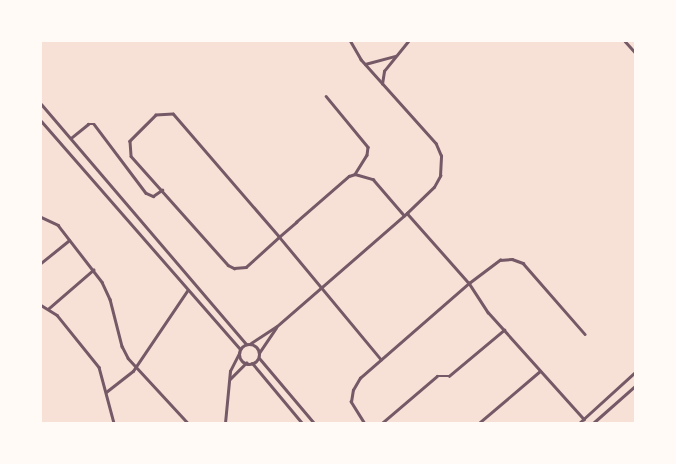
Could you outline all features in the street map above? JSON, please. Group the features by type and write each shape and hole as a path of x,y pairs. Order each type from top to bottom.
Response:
{"street":[{"path":"251,344 276,327 320,287 406,214 437,182 442,170 441,156 436,144 364,64 350,41"},
{"path":"382,84 384,72 408,41"},
{"path":"625,41 635,52"},
{"path":"364,64 395,56"},
{"path":"326,96 368,147 367,155 355,174"},
{"path":"41,104 246,344"},
{"path":"381,360 279,237 173,114 167,113 156,115 133,137 129,146 131,156 228,265 234,268 246,267 279,237 349,176 355,174 373,179 469,283 504,330 584,419"},
{"path":"41,121 239,351 246,363"},
{"path":"71,138 88,124 94,124 146,193 153,196 162,190"},
{"path":"41,216 58,226 93,270 107,290 124,352 136,368 188,423"},
{"path":"41,263 69,240"},
{"path":"364,423 353,408 352,396 360,378 469,283 500,260 518,260 585,334"},
{"path":"48,308 93,270"},
{"path":"106,392 136,368 187,291"},
{"path":"41,305 57,314 95,361 102,373 114,423"},
{"path":"230,379 246,363 252,363 258,358 259,353 276,327"},
{"path":"382,423 437,376 449,376 504,330"},
{"path":"225,423 231,366 239,351 246,344 251,344 258,348 259,353"},
{"path":"258,358 314,423"},
{"path":"252,363 302,423"},
{"path":"479,423 540,371"},
{"path":"579,423 635,372"},
{"path":"593,423 635,386"}]}
